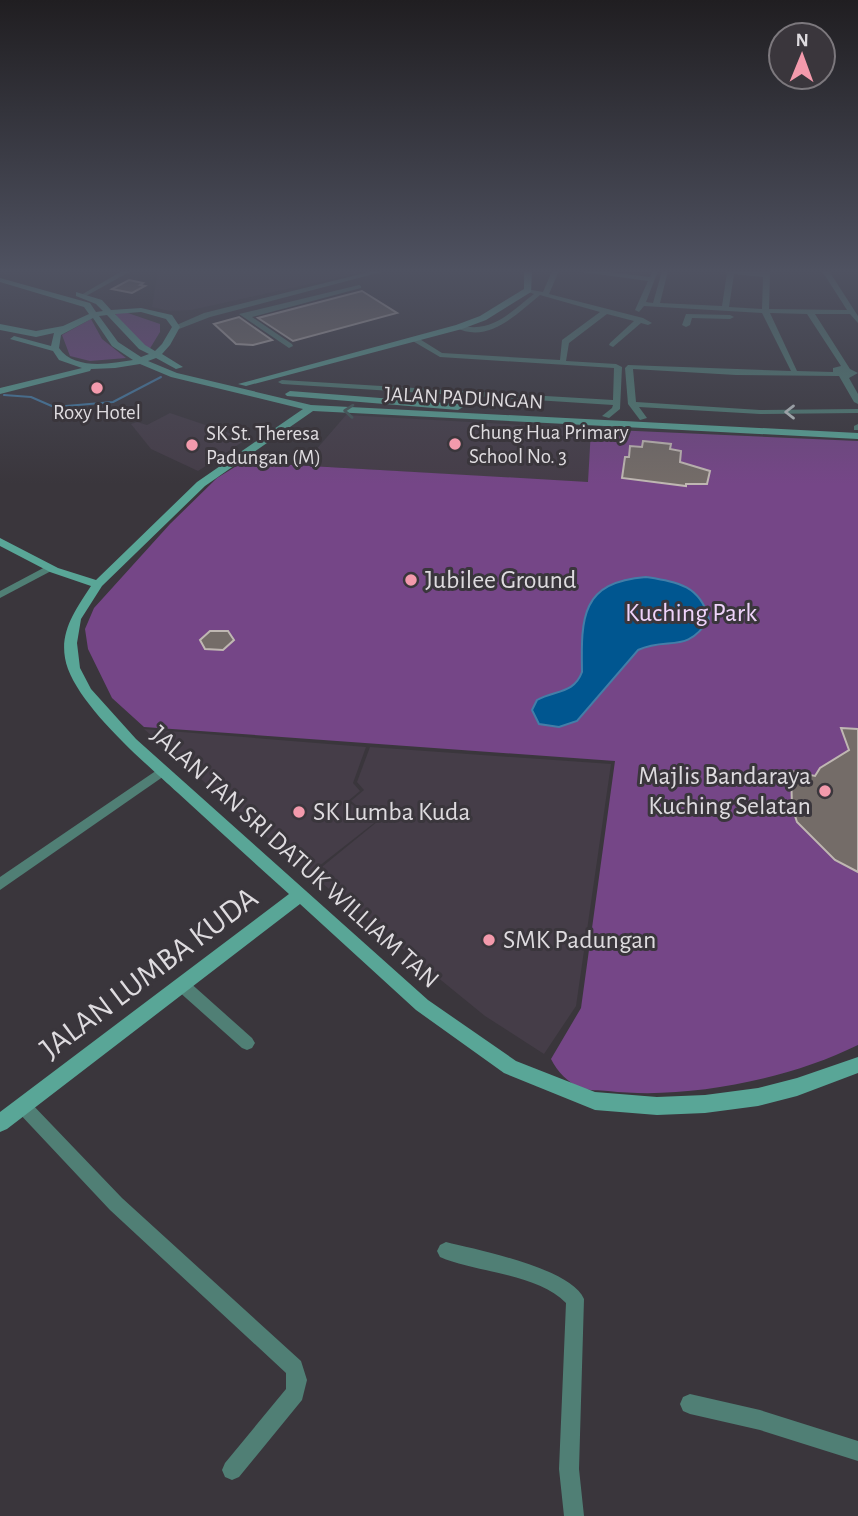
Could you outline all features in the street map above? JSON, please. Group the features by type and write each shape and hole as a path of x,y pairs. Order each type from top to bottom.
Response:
{"main road":[{"path":"19,342 59,354 78,365 96,367 141,361 156,355 168,342"},
{"path":"56,342 59,354"},
{"name":"JALAN PADUNGAN","path":"114,342 141,361 174,375 312,408 858,430"},
{"name":"JALAN PADUNGAN","path":"135,342 180,368 286,394 364,402 858,430"},
{"path":"243,384 409,342"},
{"path":"0,385 40,373 59,354"},
{"path":"286,394 281,388 282,382 292,376 347,358"},
{"path":"114,366 174,375"},
{"path":"0,391 96,367"},
{"name":"JALAN TAN SRI DATUK WILLIAM TAN","path":"312,408 201,484 98,584 75,620 71,643 74,668 86,691 131,742 422,1005 510,1066 595,1101 657,1106 733,1101 856,1070"},
{"path":"1,543 49,568 98,584"},
{"name":"JALAN LUMBA KUDA","path":"0,1123 300,895"}],"street":[{"path":"283,342 289,346"},
{"path":"423,342 440,355 736,373 847,372"},
{"path":"426,342 447,352 617,365"},
{"path":"563,359 565,342"},
{"path":"613,345 617,342"},
{"path":"780,342 794,370"},
{"path":"827,342 858,386"},
{"path":"606,416 616,409 617,365"},
{"path":"630,366 847,372"},
{"path":"630,366 632,404 643,418"},
{"path":"847,372 858,402"},
{"path":"282,382 617,404"},
{"path":"632,404 760,412 858,411"},
{"path":"0,595 49,568"},
{"path":"0,884 163,771"},
{"path":"182,985 247,1043"},
{"path":"23,1106 116,1203 293,1368 298,1380 295,1393 232,1470"},
{"path":"446,1251 515,1269 566,1289 575,1298 569,1469 574,1516"},
{"path":"690,1404 760,1420 858,1451"}],"shaded area":[{"name":"SK St. Theresa Padungan (M)","path":"170,413 247,439 198,471 151,449 131,424 137,422 147,425"},
{"name":"Chung Hua Primary School No. 3","path":"346,415 591,429 589,483 313,466 308,459"},
{"name":"SK Lumba Kuda","path":"144,729 366,747 353,783 360,791 348,801 374,823 309,874"},
{"name":"SMK Padungan","path":"370,747 611,764 576,1006 544,1054 485,1016 312,875 377,822 351,801 364,790 357,782"}],"green space":[{"path":"65,342 105,342 126,358 90,361 70,356"},
{"path":"140,342 154,342 149,350"},
{"name":"Kuching Park","path":"591,429 858,441 858,1045 800,1068 703,1090 638,1093 581,1088 567,1080 553,1063 551,1059 581,1008 615,761 144,727 112,698 88,649 85,629 94,608 170,524 217,478 243,462 588,482"}],"water":[{"path":"646,577 686,587 700,599 709,619 701,630 685,641 638,650 577,721 559,727 539,724 532,710 537,700 569,688 579,679 582,672 585,619 589,606 597,595 608,586"}],"building":[{"path":"234,342 265,342 253,345"},
{"path":"643,441 671,444 670,449 681,451 680,462 710,471 707,484 686,486 622,478 625,457 629,457 630,446 642,447"},
{"path":"210,631 228,631 234,640 223,650 205,649 200,640"},
{"name":"Majlis Bandaraya Kuching Selatan","path":"841,728 858,729 858,872 835,860 797,822 792,807 791,771 815,776 820,768 849,750"}],"waterway":[{"path":"4,395 31,397 54,407 113,402 161,377"}],"place":[{"name":"Roxy Hotel","path":"97,388"},
{"name":"Chung Hua Primary School No. 3","path":"455,444"},
{"name":"SK St. Theresa Padungan (M)","path":"192,445"},
{"name":"Jubilee Ground","path":"411,580"},
{"name":"Majlis Bandaraya Kuching Selatan","path":"825,791"},
{"name":"SK Lumba Kuda","path":"299,812"},
{"name":"SMK Padungan","path":"489,940"}]}
